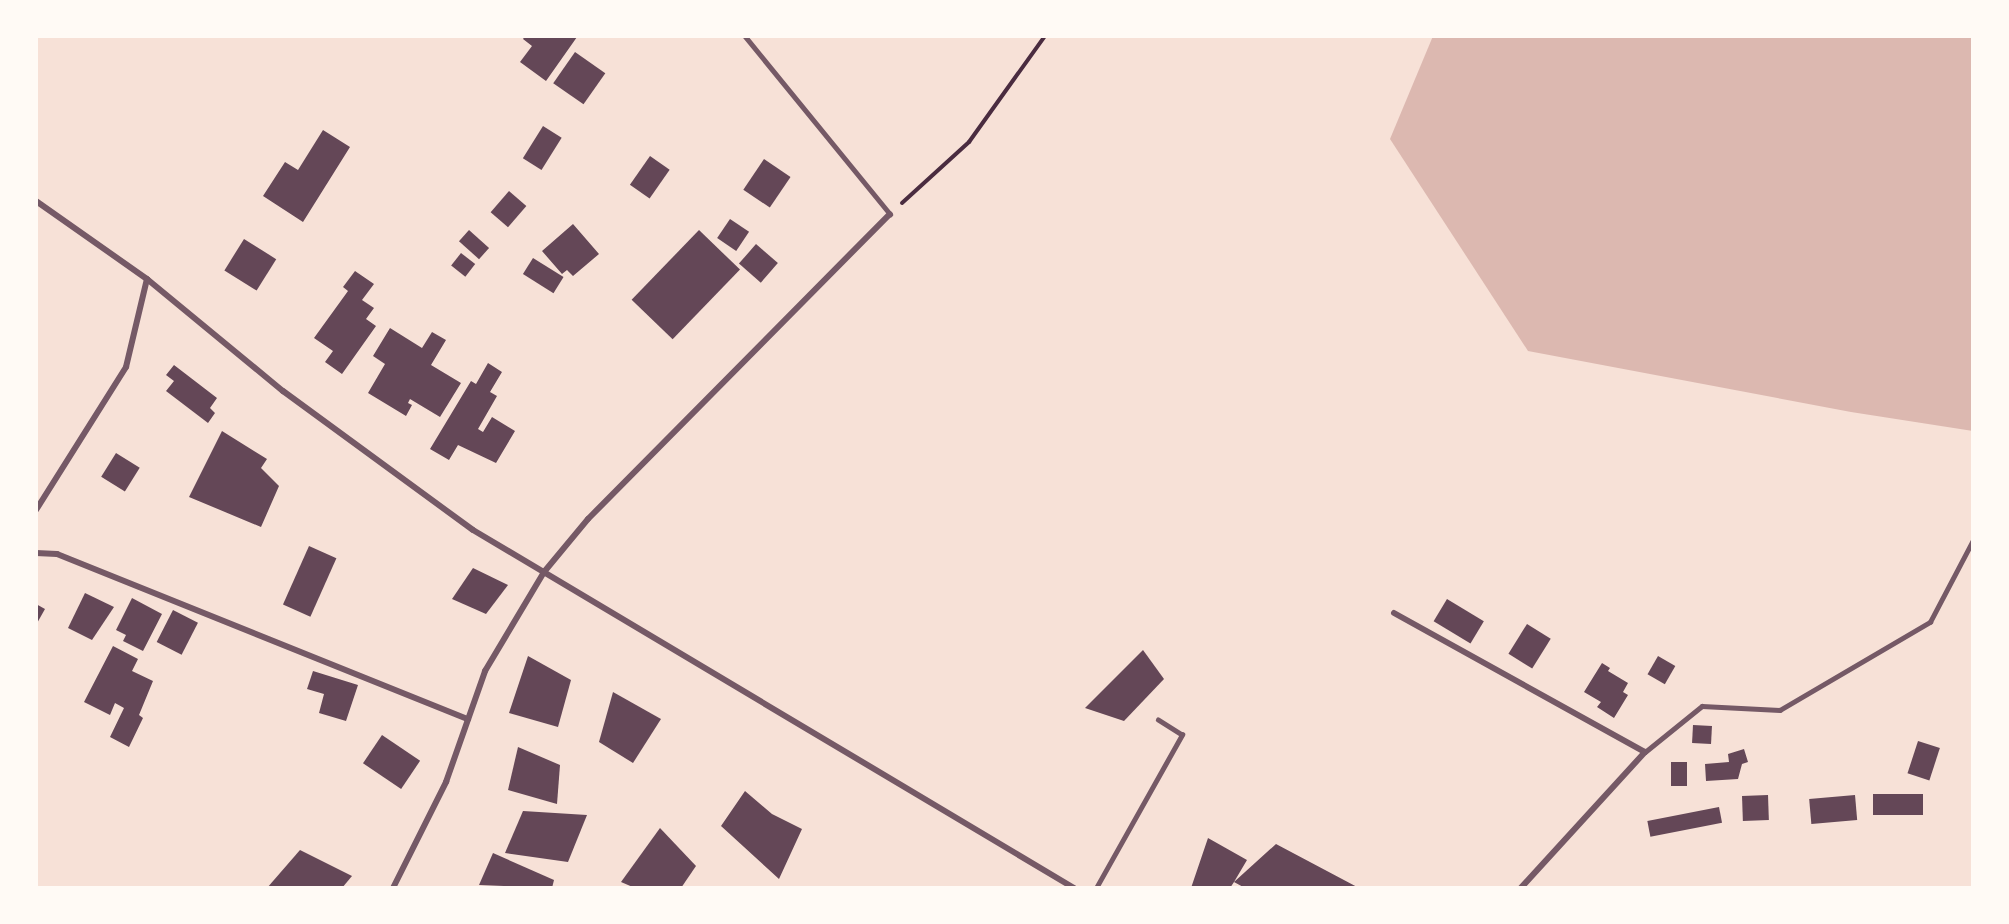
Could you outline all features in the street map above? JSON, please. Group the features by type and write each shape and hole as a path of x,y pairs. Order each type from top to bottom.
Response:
{"street":[{"path":"36,201 147,279 283,391 473,530 1074,888"},
{"path":"393,888 446,782 485,671 544,572 588,519 890,214"},
{"path":"36,510 126,367 147,279"},
{"path":"36,553 57,554 468,718"},
{"path":"1394,614 1645,752 1521,888"}],"lane":[{"path":"745,36 890,214"},
{"path":"1645,752 1702,706 1780,710 1930,622 1973,540"},
{"path":"1096,888 1182,735 1158,720"}],"path":[{"path":"890,214 969,142 1045,36"}],"shaded area":[{"path":"1433,36 1973,36 1973,431 1851,412 1528,351 1390,139"}],"building":[{"path":"525,36 577,37 546,81 520,62 532,46 523,39"},
{"path":"575,52 605,73 584,104 553,83"},
{"path":"543,126 562,138 542,170 523,158"},
{"path":"323,130 350,147 303,222 263,196 285,162 298,170"},
{"path":"650,156 670,170 650,198 630,185"},
{"path":"764,159 791,177 770,208 743,190"},
{"path":"509,191 526,206 508,227 491,212"},
{"path":"730,219 749,232 736,251 717,238"},
{"path":"573,224 599,254 573,276 567,270 562,274 542,251"},
{"path":"469,230 489,248 479,259 459,241"},
{"path":"699,230 740,270 673,339 632,300"},
{"path":"244,239 276,259 257,291 224,270"},
{"path":"756,244 778,263 761,283 739,264"},
{"path":"461,253 475,264 465,277 451,266"},
{"path":"533,258 564,277 553,293 523,274"},
{"path":"355,271 374,284 362,300 374,308 366,319 376,326 342,374 325,362 333,351 314,338 348,291 343,287"},
{"path":"390,328 422,348 432,332 446,340 431,365 461,383 440,417 410,399 408,403 412,405 406,416 368,393 385,364 373,356"},
{"path":"488,363 502,372 490,392 497,396 478,429 483,432 492,417 515,431 496,463 458,445 449,460 430,449 471,381 476,384"},
{"path":"174,365 217,398 210,408 215,413 208,423 166,391 174,381 166,375"},
{"path":"222,431 267,459 261,468 279,486 261,527 189,497"},
{"path":"116,453 140,468 125,492 101,477"},
{"path":"309,546 336,558 310,617 283,604"},
{"path":"473,568 508,585 486,614 452,599"},
{"path":"85,593 114,607 92,640 68,628"},
{"path":"132,598 162,614 143,651 123,641 126,635 116,630"},
{"path":"1447,599 1484,621 1470,643 1434,621"},
{"path":"36,604 45,609 36,625"},
{"path":"173,610 198,623 182,655 157,642"},
{"path":"1527,624 1551,639 1532,669 1508,654"},
{"path":"113,646 138,659 132,671 153,681 139,715 143,718 129,747 110,737 124,708 115,703 110,715 84,702"},
{"path":"1143,650 1164,679 1124,721 1085,708"},
{"path":"528,656 571,680 558,727 509,713"},
{"path":"1658,656 1675,666 1665,684 1648,674"},
{"path":"1602,663 1610,668 1608,671 1628,683 1623,692 1628,695 1614,718 1597,707 1601,702 1584,692"},
{"path":"313,671 358,685 346,721 319,713 324,694 307,689"},
{"path":"613,692 661,719 633,763 599,742"},
{"path":"1693,725 1712,726 1711,744 1692,743"},
{"path":"382,735 420,761 401,789 363,763"},
{"path":"1918,741 1940,748 1929,780 1907,773"},
{"path":"518,747 560,765 557,804 508,790"},
{"path":"1744,749 1748,762 1742,764 1738,779 1706,781 1705,764 1729,762 1728,754"},
{"path":"1671,762 1687,762 1687,786 1671,786"},
{"path":"745,791 772,814 802,829 779,879 721,826"},
{"path":"1873,794 1923,794 1923,815 1873,815"},
{"path":"1768,795 1769,820 1743,821 1742,796"},
{"path":"1855,795 1857,820 1811,824 1809,799"},
{"path":"1719,807 1722,823 1650,837 1647,821"},
{"path":"523,811 587,815 568,862 505,853"},
{"path":"660,828 696,866 681,888 635,888 621,882"},
{"path":"1208,838 1247,860 1230,888 1191,888"},
{"path":"1276,844 1359,888 1245,888 1234,882"},
{"path":"300,850 352,876 342,888 267,888"},
{"path":"493,853 554,880 552,888 479,885"}]}
